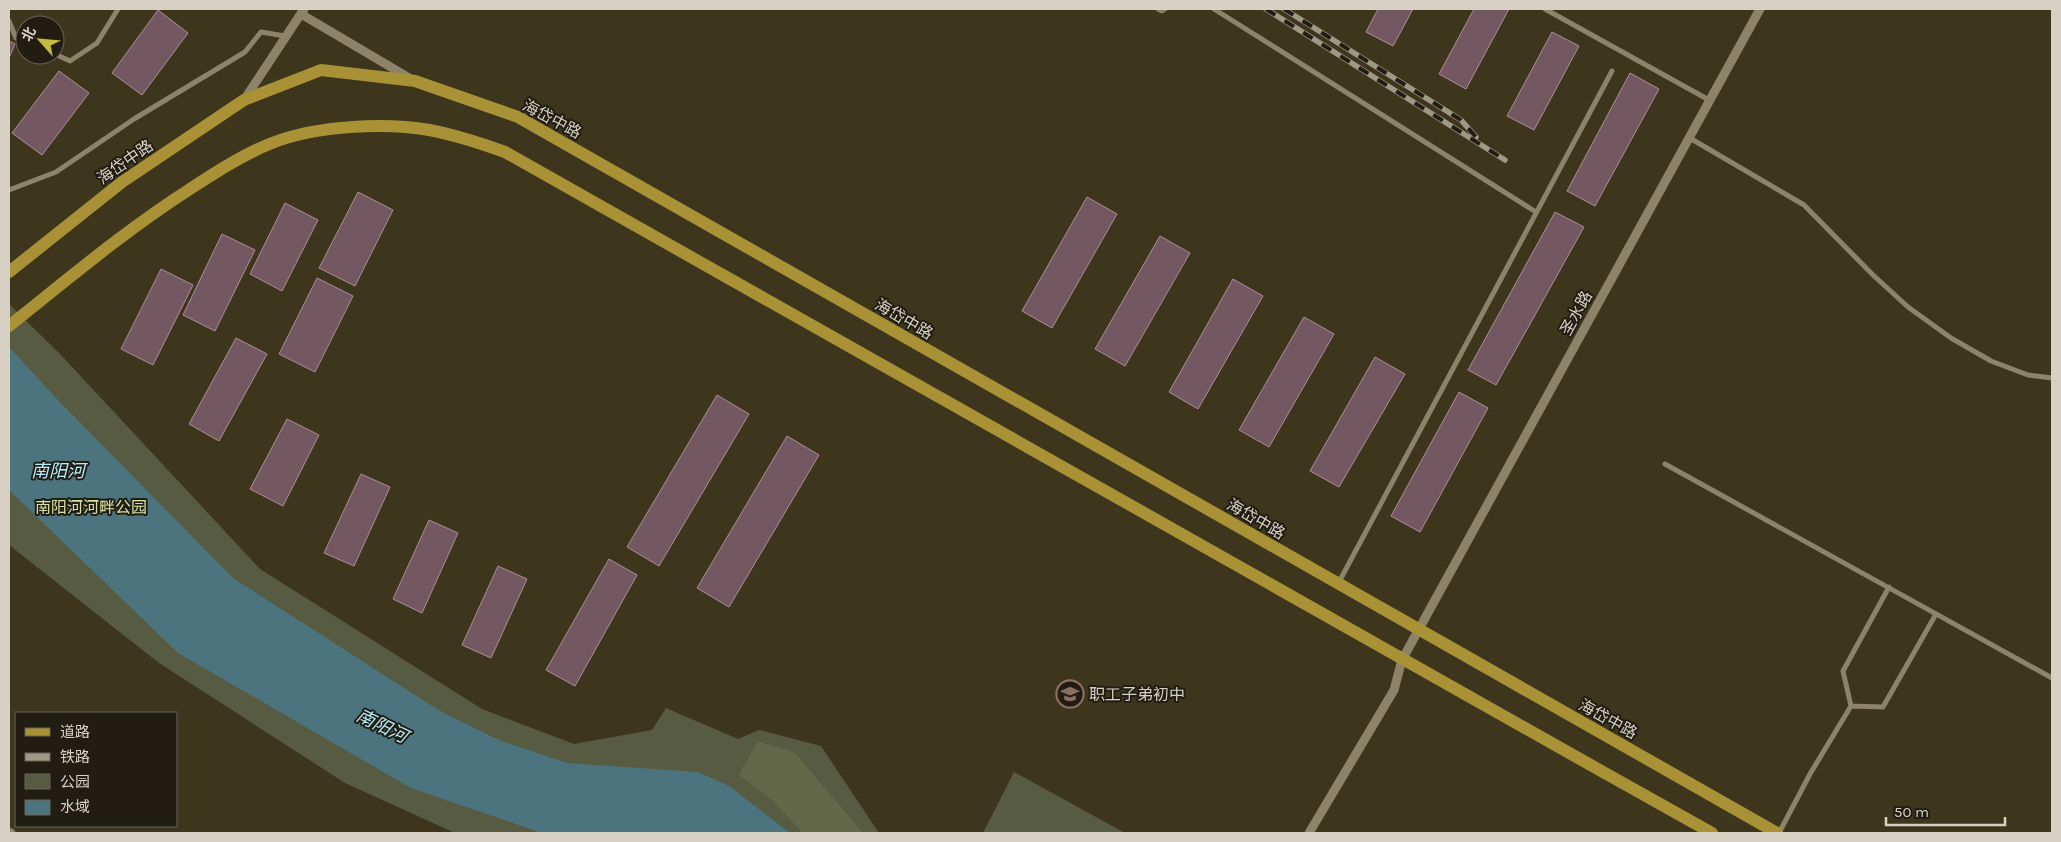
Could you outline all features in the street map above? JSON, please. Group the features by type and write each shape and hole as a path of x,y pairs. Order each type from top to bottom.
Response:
{"main road":[{"name":"海岱中路","path":"9,272 122,182 244,100 321,70 415,81 518,118 1778,833"},
{"path":"9,326 150,215 215,173 272,142 318,131 389,126 428,130 468,139 514,157 824,330 1402,660 1712,833"}],"street":[{"path":"65,59 70,61 97,43 118,9"},
{"path":"1158,9 1162,11 1166,9"},
{"path":"1214,9 1536,212"},
{"path":"1546,9 1709,100"},
{"name":"圣水路","path":"1309,833 1394,690 1402,660 1760,9"},
{"path":"244,100 302,10 415,81"},
{"path":"9,21 15,36"},
{"path":"9,190 56,172 134,119 245,52 262,32 285,36"},
{"path":"1337,584 1612,71"},
{"path":"1688,137 1804,205 1873,275 1908,307 1951,338 1991,361 2028,375 2052,378"},
{"path":"1665,464 2052,678"},
{"path":"1778,833 1810,774 1851,706 1843,671 1889,588"},
{"path":"1851,706 1883,707 1936,614"}],"green space":[{"name":"南阳河河畔公园","path":"9,304 61,355 260,569 482,709 574,744 652,730 666,708 738,739 759,730 821,746 879,833 455,833 345,783 159,663 9,545"},
{"path":"758,741 795,753 863,833 803,833 771,799 739,775"},
{"path":"1014,772 1125,833 983,833"}],"water":[{"name":"南阳河","path":"9,347 57,399 233,578 440,711 501,741 567,763 698,772 729,786 790,833 542,833 411,788 178,653 9,490"}],"building":[{"path":"1378,9 1413,9 1393,46 1366,32"},
{"path":"1474,9 1509,9 1466,89 1439,74"},
{"path":"158,10 188,33 142,95 112,73"},
{"path":"1552,32 1579,46 1534,130 1507,116"},
{"path":"9,41 15,44 9,58"},
{"path":"59,71 89,93 42,155 12,133"},
{"path":"1630,73 1659,89 1595,206 1567,191"},
{"path":"358,192 393,210 355,286 319,268"},
{"path":"1087,197 1117,214 1052,328 1022,311"},
{"path":"285,203 318,220 282,291 250,274"},
{"path":"1555,212 1584,227 1496,385 1468,370"},
{"path":"222,234 255,250 215,331 183,315"},
{"path":"1160,236 1190,253 1125,366 1095,349"},
{"path":"161,269 193,285 153,365 121,349"},
{"path":"317,278 353,296 315,372 279,354"},
{"path":"1233,279 1263,296 1198,409 1169,392"},
{"path":"1304,317 1334,334 1269,447 1239,430"},
{"path":"236,338 267,354 219,441 189,424"},
{"path":"1375,357 1405,374 1339,487 1310,471"},
{"path":"1459,392 1488,408 1420,532 1391,516"},
{"path":"717,395 749,414 659,566 627,547"},
{"path":"287,419 319,435 283,506 250,489"},
{"path":"787,436 819,455 729,607 697,588"},
{"path":"361,474 390,487 354,566 324,553"},
{"path":"429,520 458,533 422,613 393,599"},
{"path":"609,559 637,575 575,686 546,670"},
{"path":"498,566 527,579 491,658 462,645"}],"railway":[{"path":"1266,9 1505,160"},
{"path":"1284,9 1461,120 1476,137"}],"place":[{"name":"职工子弟初中","path":"1070,694"}]}
